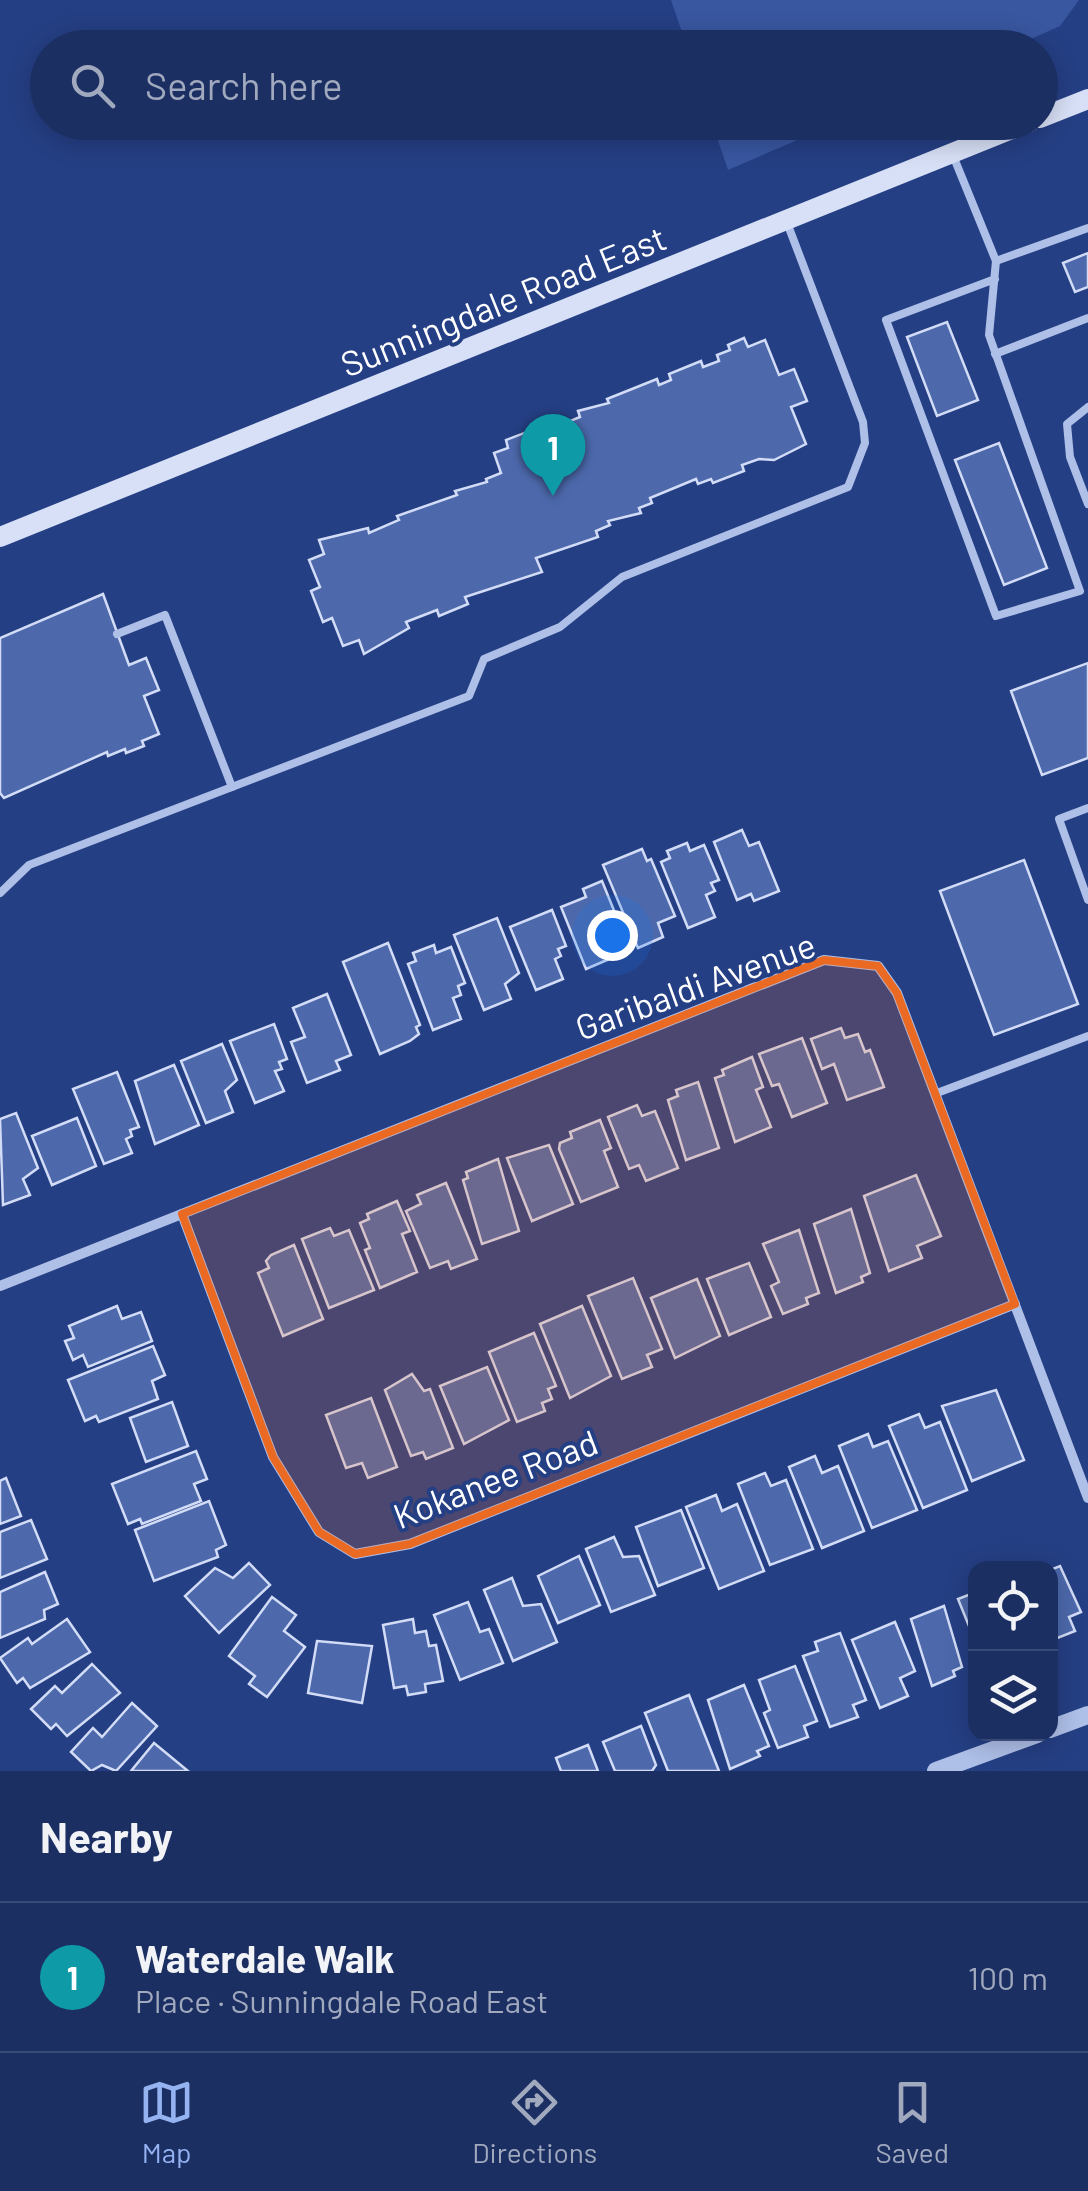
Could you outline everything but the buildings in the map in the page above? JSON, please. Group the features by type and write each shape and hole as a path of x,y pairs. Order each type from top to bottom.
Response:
{"main road":[{"path":"1058,111 1088,99"},
{"name":"Sunningdale Road East","path":"0,537 986,140"}],"street":[{"name":"Garibaldi Avenue","path":"0,1286 824,960 878,966 897,993 937,1094 1088,1498"},
{"name":"Kokanee Road","path":"182,1214 273,1457 319,1532 355,1554 410,1544 1015,1304"},
{"path":"1058,1725 1088,1715"},
{"path":"936,1771 1018,1741"}],"lane":[{"path":"952,154 996,262 989,335 1080,591 996,616 886,320 994,279"},
{"path":"0,893 30,865 469,696 484,659 560,627 622,577 848,487 865,443 863,422 786,220"},
{"path":"996,262 1088,228"},
{"path":"995,354 1088,318"},
{"path":"1088,407 1067,424 1070,457 1088,504"},
{"path":"118,634 165,614 232,787"},
{"path":"1088,808 1059,819 1088,900"},
{"path":"937,1094 1088,1036"}],"highlighted area":[{"path":"824,960 878,966 897,993 1015,1304 410,1544 355,1554 319,1532 273,1457 182,1214"}],"shaded area":[{"path":"671,0 1079,0 1060,26 1051,30 681,30"},
{"path":"718,140 798,140 728,170"}],"place":[{"name":"Waterdale Walk","path":"553,496"}]}
